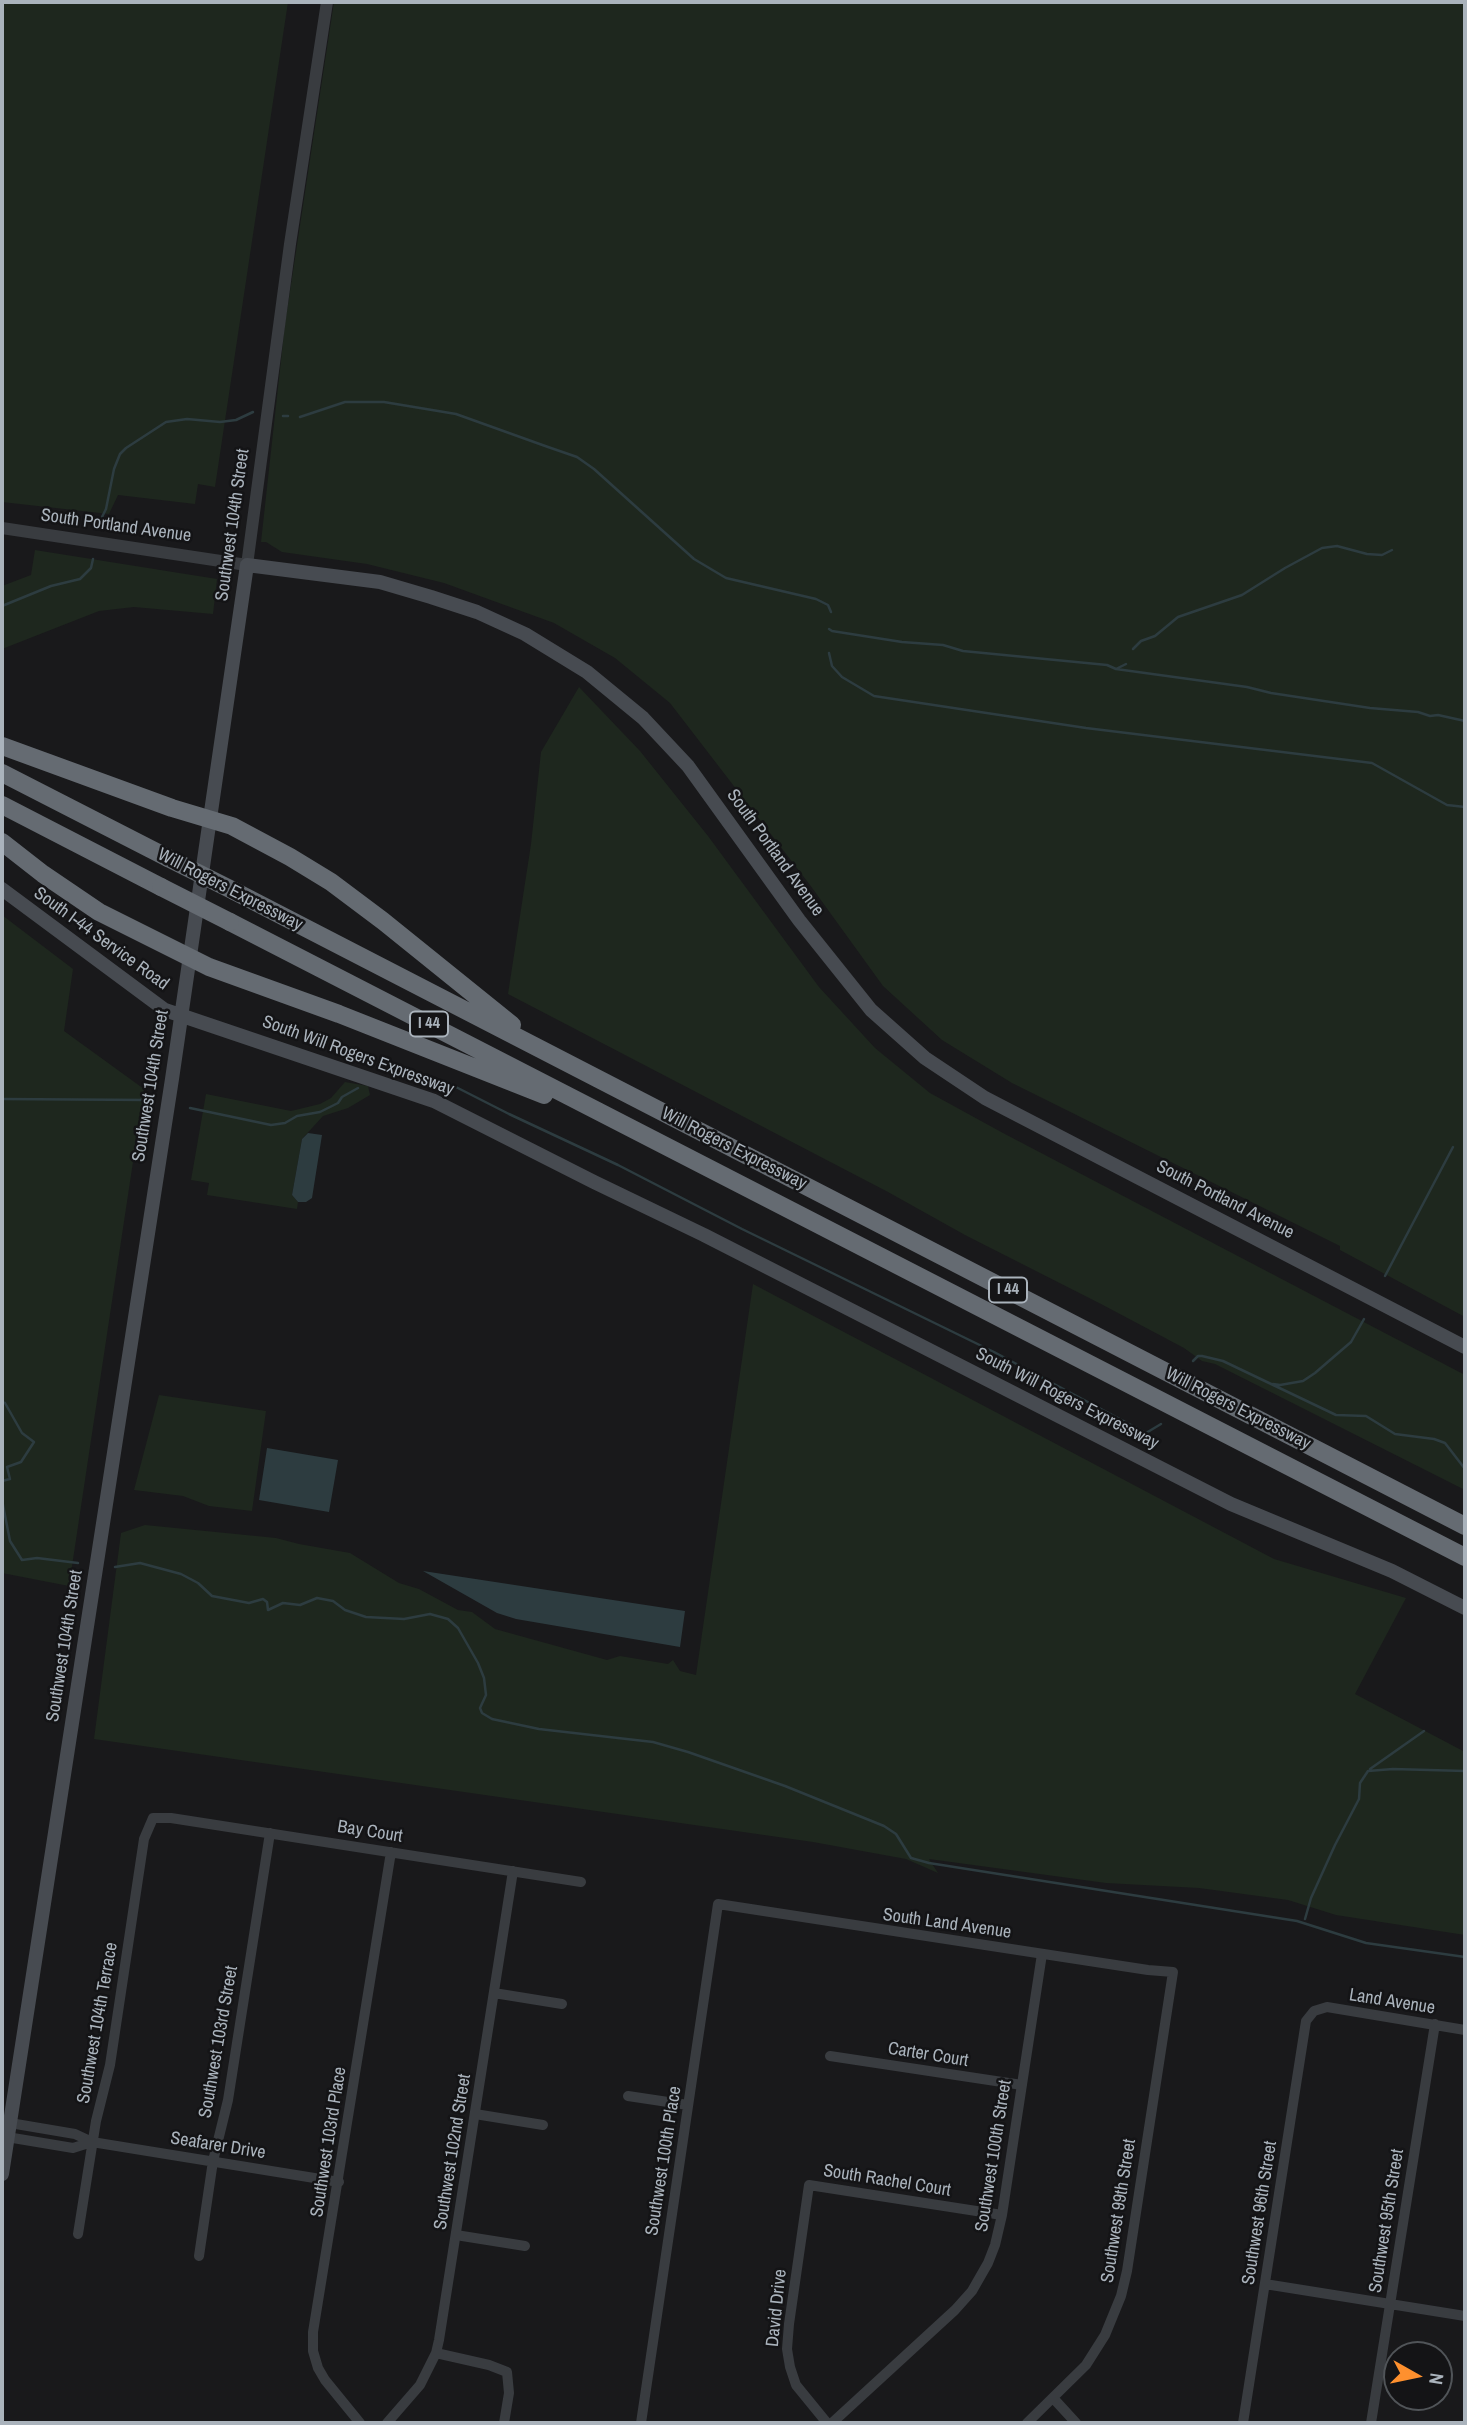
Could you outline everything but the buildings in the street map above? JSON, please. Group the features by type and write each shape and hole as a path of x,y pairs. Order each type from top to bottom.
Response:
{"highway":[{"path":"2,746 172,808 232,826 290,857 331,882 551,1055"},
{"name":"Will Rogers Expressway","path":"2,773 1465,1526"},
{"name":"Will Rogers Expressway","path":"2,805 1465,1557"},
{"path":"2,842 99,912 189,957 627,1127"}],"main road":[{"name":"Southwest 104th Street","path":"2,2174 211,818 247,565"},
{"name":"South Portland Avenue","path":"247,565 380,582 477,611 526,634 577,666 643,718 688,766 799,920 871,1010 925,1058 985,1098 1465,1347"},
{"name":"South I-44 Service Road","path":"2,889 165,1010 181,1015"},
{"name":"South Will Rogers Expressway","path":"181,1015 434,1101 1231,1504 1392,1572 1465,1608"}],"street":[{"name":"Southwest 104th Street","path":"247,565 290,244 327,2"},
{"name":"South Portland Avenue","path":"2,528 247,565"},
{"name":"Bay Court","path":"153,1818 172,1818 581,1882"},
{"name":"Southwest 104th Terrace","path":"78,2234 92,2142 108,2073 144,1839 153,1818"},
{"name":"Southwest 103rd Street","path":"199,2256 213,2161 230,2093 270,1833"},
{"name":"Southwest 103rd Place","path":"360,2423 318,2368 313,2351 313,2333 391,1852"},
{"name":"Southwest 102nd Street","path":"387,2423 416,2391 436,2353 513,1871"},
{"name":"South Land Avenue","path":"718,1904 1173,1972"},
{"name":"Southwest 100th Place","path":"640,2423 718,1904"},
{"name":"Southwest 100th Street","path":"829,2423 964,2301 988,2263 1002,2215 1042,1954"},
{"name":"Southwest 99th Street","path":"1027,2423 1077,2375 1098,2347 1111,2322 1124,2286 1173,1972"},
{"path":"494,1993 562,2004"},
{"name":"Land Avenue","path":"1314,2011 1331,2007 1465,2030"},
{"name":"Southwest 96th Street","path":"1243,2423 1304,2027 1314,2011"},
{"name":"Southwest 95th Street","path":"1371,2423 1435,2024"},
{"name":"Carter Court","path":"830,2056 1022,2085"},
{"path":"628,2096 688,2105"},
{"path":"475,2114 543,2125"},
{"name":"Seafarer Drive","path":"9,2130 75,2134 92,2142 339,2182"},
{"name":"South Rachel Court","path":"809,2185 1002,2215"},
{"name":"David Drive","path":"809,2185 789,2324 788,2349 796,2385 829,2423"},
{"path":"456,2235 525,2246"},
{"path":"1265,2284 1465,2316"},
{"path":"436,2353 489,2365 507,2372 509,2393 504,2423"},
{"path":"1054,2399 1076,2423"}],"shaded area":[{"path":"2,2 288,2 215,487 198,484 195,504 118,495 109,514 2,502"},
{"path":"334,2 1465,2 1465,1317 1340,1250 1340,1246 1012,1083 942,1040 883,986 810,885 670,703 615,658 554,623 444,583 367,564 282,552 266,542 261,542 285,324"},
{"path":"35,550 217,579 213,614 134,607 99,611 2,649 2,586 31,575"},
{"path":"579,687 640,751 708,836 819,987 875,1048 930,1093 1465,1375 1465,1490 1215,1364 1202,1361 1184,1348 1101,1304 508,994 531,844 541,752"},
{"path":"2,915 73,969 64,1031 144,1089 69,1586 2,1573"},
{"path":"345,1082 368,1086 370,1095 348,1108 323,1116 302,1139 292,1195 298,1202 297,1209 207,1195 209,1183 191,1180 206,1094 291,1111 320,1104 331,1098"},
{"path":"308,1133 322,1135 312,1198 306,1202 298,1202 292,1195 302,1139"},
{"path":"753,1284 1274,1559 1406,1598 1355,1694 1465,1752 1465,1935 1336,1915 1288,1900 1199,1888 1106,1883 929,1859 938,1873 906,1859 813,1842 94,1739 121,1533 145,1525 276,1538 350,1553 399,1583 419,1589 458,1610 472,1612 495,1629 607,1660 620,1656 668,1664 673,1660 680,1671 696,1675"},
{"path":"159,1395 266,1411 252,1511 209,1506 183,1496 134,1490"},
{"path":"267,1448 338,1460 329,1512 259,1500"},
{"path":"423,1571 685,1611 680,1647 516,1619 497,1613"}],"waterway":[{"path":"300,417 345,402 384,402 456,414 577,457 594,469 694,559 726,578 816,599 828,605 831,612"},
{"path":"97,527 106,509 114,469 120,454 126,448 166,422 187,419 220,422 236,420 253,412"},
{"path":"283,416 288,416"},
{"path":"1133,649 1141,641 1155,636 1178,617 1242,595 1322,548 1337,546 1382,555 1392,550"},
{"path":"2,606 51,586 80,579 91,568 93,559"},
{"path":"829,629 902,642 943,645 963,651 1107,665 1116,669 1126,664"},
{"path":"829,653 832,666 842,677 874,696 1086,728 1372,763 1447,805 1465,807"},
{"path":"1116,669 1465,721"},
{"path":"394,1067 448,1083 618,1165 994,1352 1146,1433 1161,1424"},
{"path":"190,1108 271,1125 320,1112 358,1088"},
{"path":"2,1099 147,1100"},
{"path":"1385,1276 1453,1147"},
{"path":"1273,1384 1303,1381 1315,1373 1351,1342 1364,1319"},
{"path":"1193,1361 1198,1356 1223,1361 1336,1415 1366,1416 1395,1434 1445,1443 1465,1469"},
{"path":"2,1402 22,1433 34,1442 21,1462 7,1467 10,1479 2,1481"},
{"path":"2,1500 10,1541 22,1560 37,1558 78,1563"},
{"path":"115,1567 140,1563 181,1574 198,1583 212,1596 249,1603 263,1599 267,1602 268,1610 283,1603 300,1605 317,1598 333,1601 345,1610 366,1617 404,1619 430,1614 448,1619 458,1628 478,1663 484,1678 486,1695 480,1708 482,1713 492,1719 539,1729 653,1742 688,1752 785,1786 884,1826 896,1834 911,1858 1297,1921 1366,1943 1465,1957"},
{"path":"1370,1769 1424,1731"},
{"path":"1305,1919 1311,1898 1359,1799 1360,1783 1368,1771 1465,1771"}]}
